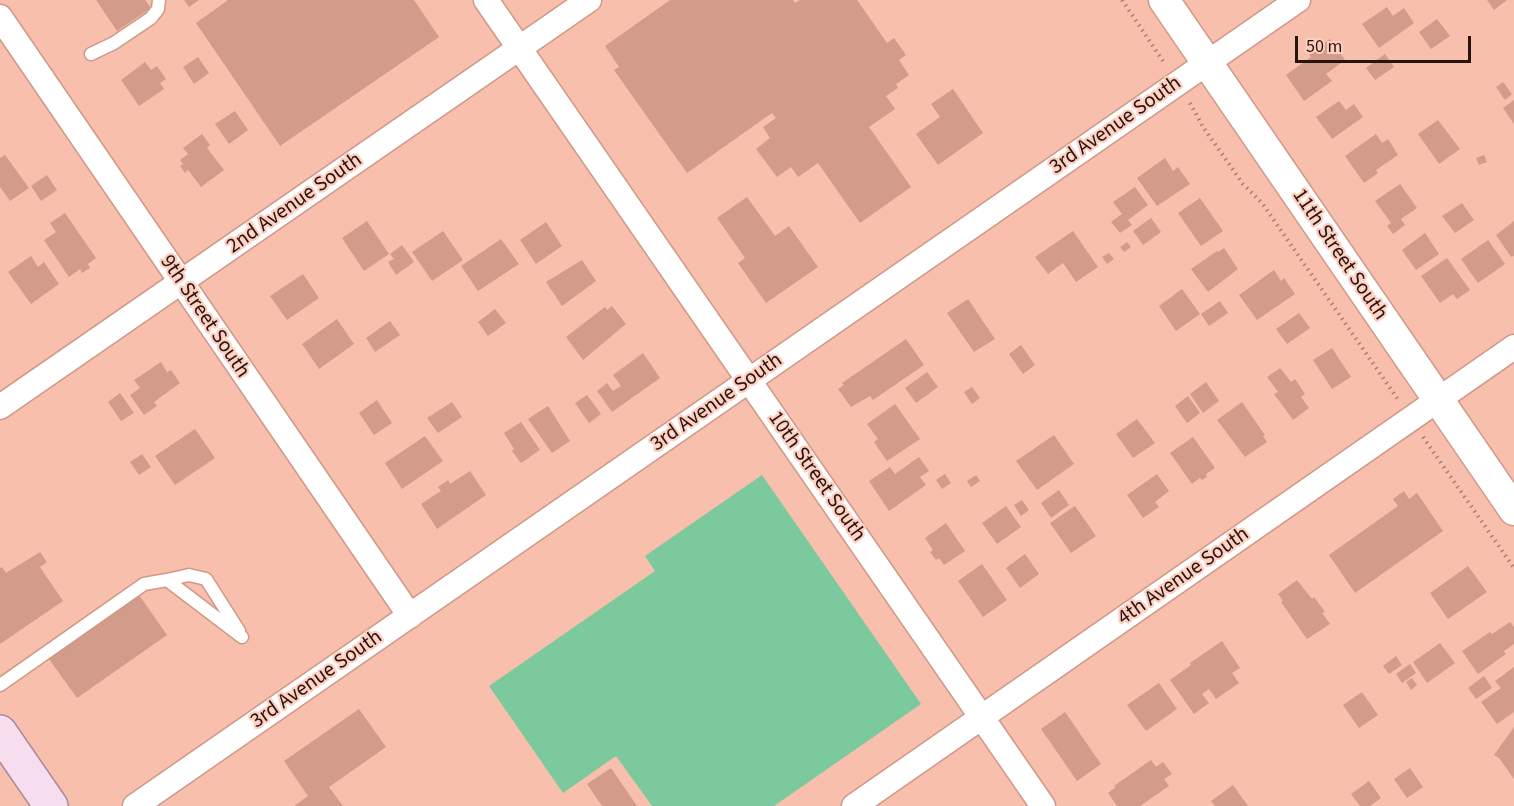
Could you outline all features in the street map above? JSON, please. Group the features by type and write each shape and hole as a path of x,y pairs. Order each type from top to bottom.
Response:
{"main road":[{"path":"0,732 51,806"}],"street":[{"name":"10th Street South","path":"486,0 1043,806"},
{"name":"2nd Avenue South","path":"0,407 589,0"},
{"name":"11th Street South","path":"1164,0 1514,510"},
{"name":"3rd Avenue South","path":"135,806 1298,0"},
{"name":"9th Street South","path":"0,17 410,616"},
{"name":"4th Avenue South","path":"854,806 1514,347"}],"lane":[{"path":"91,54 114,43 151,18 158,9 159,0"},
{"path":"0,685 144,584 189,575 206,579 243,637 167,580"}],"path":[{"path":"1122,0 1178,83 1203,127 1243,184 1262,203 1514,568"}],"green space":[{"path":"762,475 921,704 774,806 652,806 616,756 563,793 489,686 655,571 645,556"}],"building":[{"path":"96,0 145,0 151,8 117,31"},
{"path":"184,0 199,0 189,7"},
{"path":"228,0 414,0 439,37 280,146 196,23"},
{"path":"670,0 793,0 795,3 800,0 857,0 887,43 894,38 906,55 899,60 909,75 896,84 898,88 886,96 895,109 869,127 911,187 860,223 818,163 798,177 791,167 777,177 756,149 770,138 763,127 776,118 772,113 687,173 614,70 619,67 605,46"},
{"path":"1487,0 1507,0 1494,10"},
{"path":"1387,7 1393,16 1404,8 1414,23 1379,48 1362,24"},
{"path":"1437,19 1450,36 1431,49 1419,32"},
{"path":"1330,39 1345,60 1326,74 1332,81 1304,101 1286,75 1311,57 1309,54"},
{"path":"1385,54 1394,67 1375,80 1366,68"},
{"path":"198,57 209,73 194,84 183,67"},
{"path":"145,62 151,70 157,66 166,79 160,83 164,89 139,106 121,80"},
{"path":"1503,82 1512,94 1505,100 1496,87"},
{"path":"953,89 983,133 938,165 916,134 940,117 931,104"},
{"path":"1514,100 1514,124 1503,108"},
{"path":"1339,101 1346,110 1354,104 1363,117 1332,139 1316,117"},
{"path":"235,111 248,130 229,144 215,124"},
{"path":"1438,120 1460,149 1439,164 1418,134"},
{"path":"202,134 210,145 207,148 224,170 201,187 188,170 185,173 180,166 183,164 180,160 188,154 183,148"},
{"path":"1376,134 1382,143 1388,139 1398,155 1376,170 1378,173 1364,183 1345,156"},
{"path":"5,155 29,188 10,201 0,187 0,158"},
{"path":"1484,155 1487,162 1479,165 1476,158"},
{"path":"1165,158 1173,171 1178,167 1190,184 1157,206 1137,178"},
{"path":"47,175 57,190 41,201 31,186"},
{"path":"1400,184 1417,208 1401,219 1405,225 1393,234 1387,226 1391,223 1375,201"},
{"path":"1135,187 1148,205 1128,220 1132,225 1120,233 1111,222 1122,214 1113,202"},
{"path":"747,197 775,236 789,226 818,267 766,303 738,263 745,258 717,218"},
{"path":"1200,198 1223,231 1201,246 1178,213"},
{"path":"1462,203 1474,220 1455,233 1442,216"},
{"path":"65,213 96,258 88,264 90,268 82,273 80,269 69,277 44,240 56,232 50,223"},
{"path":"1151,218 1161,232 1143,245 1133,231"},
{"path":"367,221 389,254 364,271 342,238"},
{"path":"1514,221 1514,256 1511,257 1496,235"},
{"path":"546,222 562,246 536,264 520,240"},
{"path":"443,231 463,260 432,281 412,252"},
{"path":"1073,231 1098,267 1076,282 1063,263 1048,274 1035,257"},
{"path":"1425,233 1439,254 1416,270 1402,250"},
{"path":"501,239 519,264 478,291 461,266"},
{"path":"1488,240 1505,264 1478,283 1461,259"},
{"path":"1127,242 1131,247 1124,252 1120,247"},
{"path":"402,245 414,262 396,275 388,262 394,259 390,254"},
{"path":"1224,248 1238,269 1208,292 1191,269"},
{"path":"1109,253 1114,259 1107,264 1102,257"},
{"path":"31,256 38,267 44,262 59,284 31,304 8,272"},
{"path":"1447,258 1470,290 1457,299 1453,294 1440,303 1421,276"},
{"path":"582,260 596,281 562,306 546,282"},
{"path":"1274,270 1281,281 1284,278 1295,294 1257,320 1239,295"},
{"path":"303,274 319,298 287,320 270,296"},
{"path":"1182,289 1200,314 1176,331 1159,306"},
{"path":"968,299 995,339 974,352 947,313"},
{"path":"1220,301 1228,313 1209,326 1201,314"},
{"path":"612,306 626,324 583,360 566,337 605,307 607,310"},
{"path":"495,309 506,323 488,336 478,322"},
{"path":"1299,313 1310,328 1287,344 1276,329"},
{"path":"337,319 354,344 319,369 302,344"},
{"path":"390,321 400,335 375,352 366,338"},
{"path":"906,339 924,365 873,400 870,396 851,407 838,389 844,385 842,383"},
{"path":"1021,345 1035,365 1023,374 1009,354"},
{"path":"1332,348 1351,377 1332,389 1313,360"},
{"path":"643,353 660,378 612,412 597,391 607,383 613,391 621,386 613,375"},
{"path":"161,362 167,372 171,370 180,383 154,402 157,406 144,415 130,395 140,388 134,380"},
{"path":"1280,368 1291,382 1295,379 1305,394 1301,397 1309,408 1293,420 1274,394 1278,392 1267,377"},
{"path":"927,372 938,387 916,403 905,388"},
{"path":"1206,382 1219,401 1203,413 1190,394"},
{"path":"972,387 980,398 972,404 964,392"},
{"path":"120,393 134,413 121,421 108,402"},
{"path":"587,395 601,414 589,423 575,403"},
{"path":"1188,396 1200,413 1187,423 1175,406"},
{"path":"377,400 392,423 374,435 359,413"},
{"path":"452,402 462,417 438,433 427,418"},
{"path":"1242,402 1265,435 1263,436 1267,442 1245,457 1217,420"},
{"path":"895,404 920,439 887,461 874,442 878,439 867,424"},
{"path":"548,406 570,441 552,453 528,419"},
{"path":"1137,419 1155,443 1133,458 1116,434"},
{"path":"521,422 540,450 521,463 512,451 514,449 504,433"},
{"path":"195,429 215,458 175,485 155,456"},
{"path":"1054,435 1074,464 1037,490 1016,461"},
{"path":"425,436 443,461 402,489 385,463"},
{"path":"1193,437 1215,468 1206,474 1207,477 1202,480 1200,478 1192,484 1170,453"},
{"path":"142,454 151,467 139,475 130,462"},
{"path":"919,457 929,471 920,477 926,485 889,511 869,481 890,467 895,474"},
{"path":"470,471 486,495 437,529 421,504 441,491 438,487 448,480 450,484"},
{"path":"945,474 951,483 942,489 936,480"},
{"path":"1157,474 1169,491 1155,502 1159,507 1143,518 1127,495"},
{"path":"976,475 980,481 971,487 967,481"},
{"path":"1059,490 1069,505 1051,518 1041,503"},
{"path":"1404,491 1409,499 1417,493 1443,531 1355,593 1329,555 1398,506 1393,499"},
{"path":"1022,500 1029,510 1021,516 1014,505"},
{"path":"1006,506 1021,527 997,544 982,523"},
{"path":"1075,506 1096,536 1071,553 1050,523"},
{"path":"946,523 965,551 944,565 930,552 933,550 925,538"},
{"path":"40,552 47,562 40,567 63,601 0,644 0,568 2,567 6,573"},
{"path":"1025,554 1039,574 1020,588 1006,568"},
{"path":"982,564 1007,600 983,617 958,581"},
{"path":"1468,566 1487,592 1448,619 1430,593"},
{"path":"1297,580 1312,599 1314,597 1325,612 1322,613 1330,624 1307,639 1281,602 1283,601 1278,594"},
{"path":"139,595 167,635 77,698 49,659"},
{"path":"1510,622 1514,627 1514,644 1504,651 1506,654 1478,674 1462,651"},
{"path":"1222,641 1240,668 1232,673 1239,683 1216,699 1209,689 1202,694 1209,703 1194,714 1170,680"},
{"path":"1440,643 1455,663 1427,683 1413,662"},
{"path":"1396,656 1402,665 1389,674 1383,666"},
{"path":"1410,664 1416,673 1402,683 1396,674"},
{"path":"1514,667 1514,712 1497,724 1481,702 1501,688 1495,681"},
{"path":"1484,676 1492,688 1476,699 1468,688"},
{"path":"1412,678 1417,685 1411,690 1406,682"},
{"path":"1159,683 1177,709 1146,731 1127,705"},
{"path":"1362,692 1378,715 1359,728 1343,705"},
{"path":"359,709 386,747 329,787 343,806 294,806 308,796 284,761"},
{"path":"1065,712 1101,764 1077,781 1041,729"},
{"path":"1514,727 1514,779 1499,758 1494,755"},
{"path":"1151,760 1156,767 1163,762 1172,774 1164,779 1169,786 1140,806 1117,806 1108,793 1116,787 1114,786"},
{"path":"611,768 637,806 602,806 587,784"},
{"path":"1410,768 1423,787 1407,798 1394,779"},
{"path":"1369,781 1381,798 1370,806 1360,806 1351,794"},
{"path":"1233,785 1248,806 1215,806 1211,801"}]}
